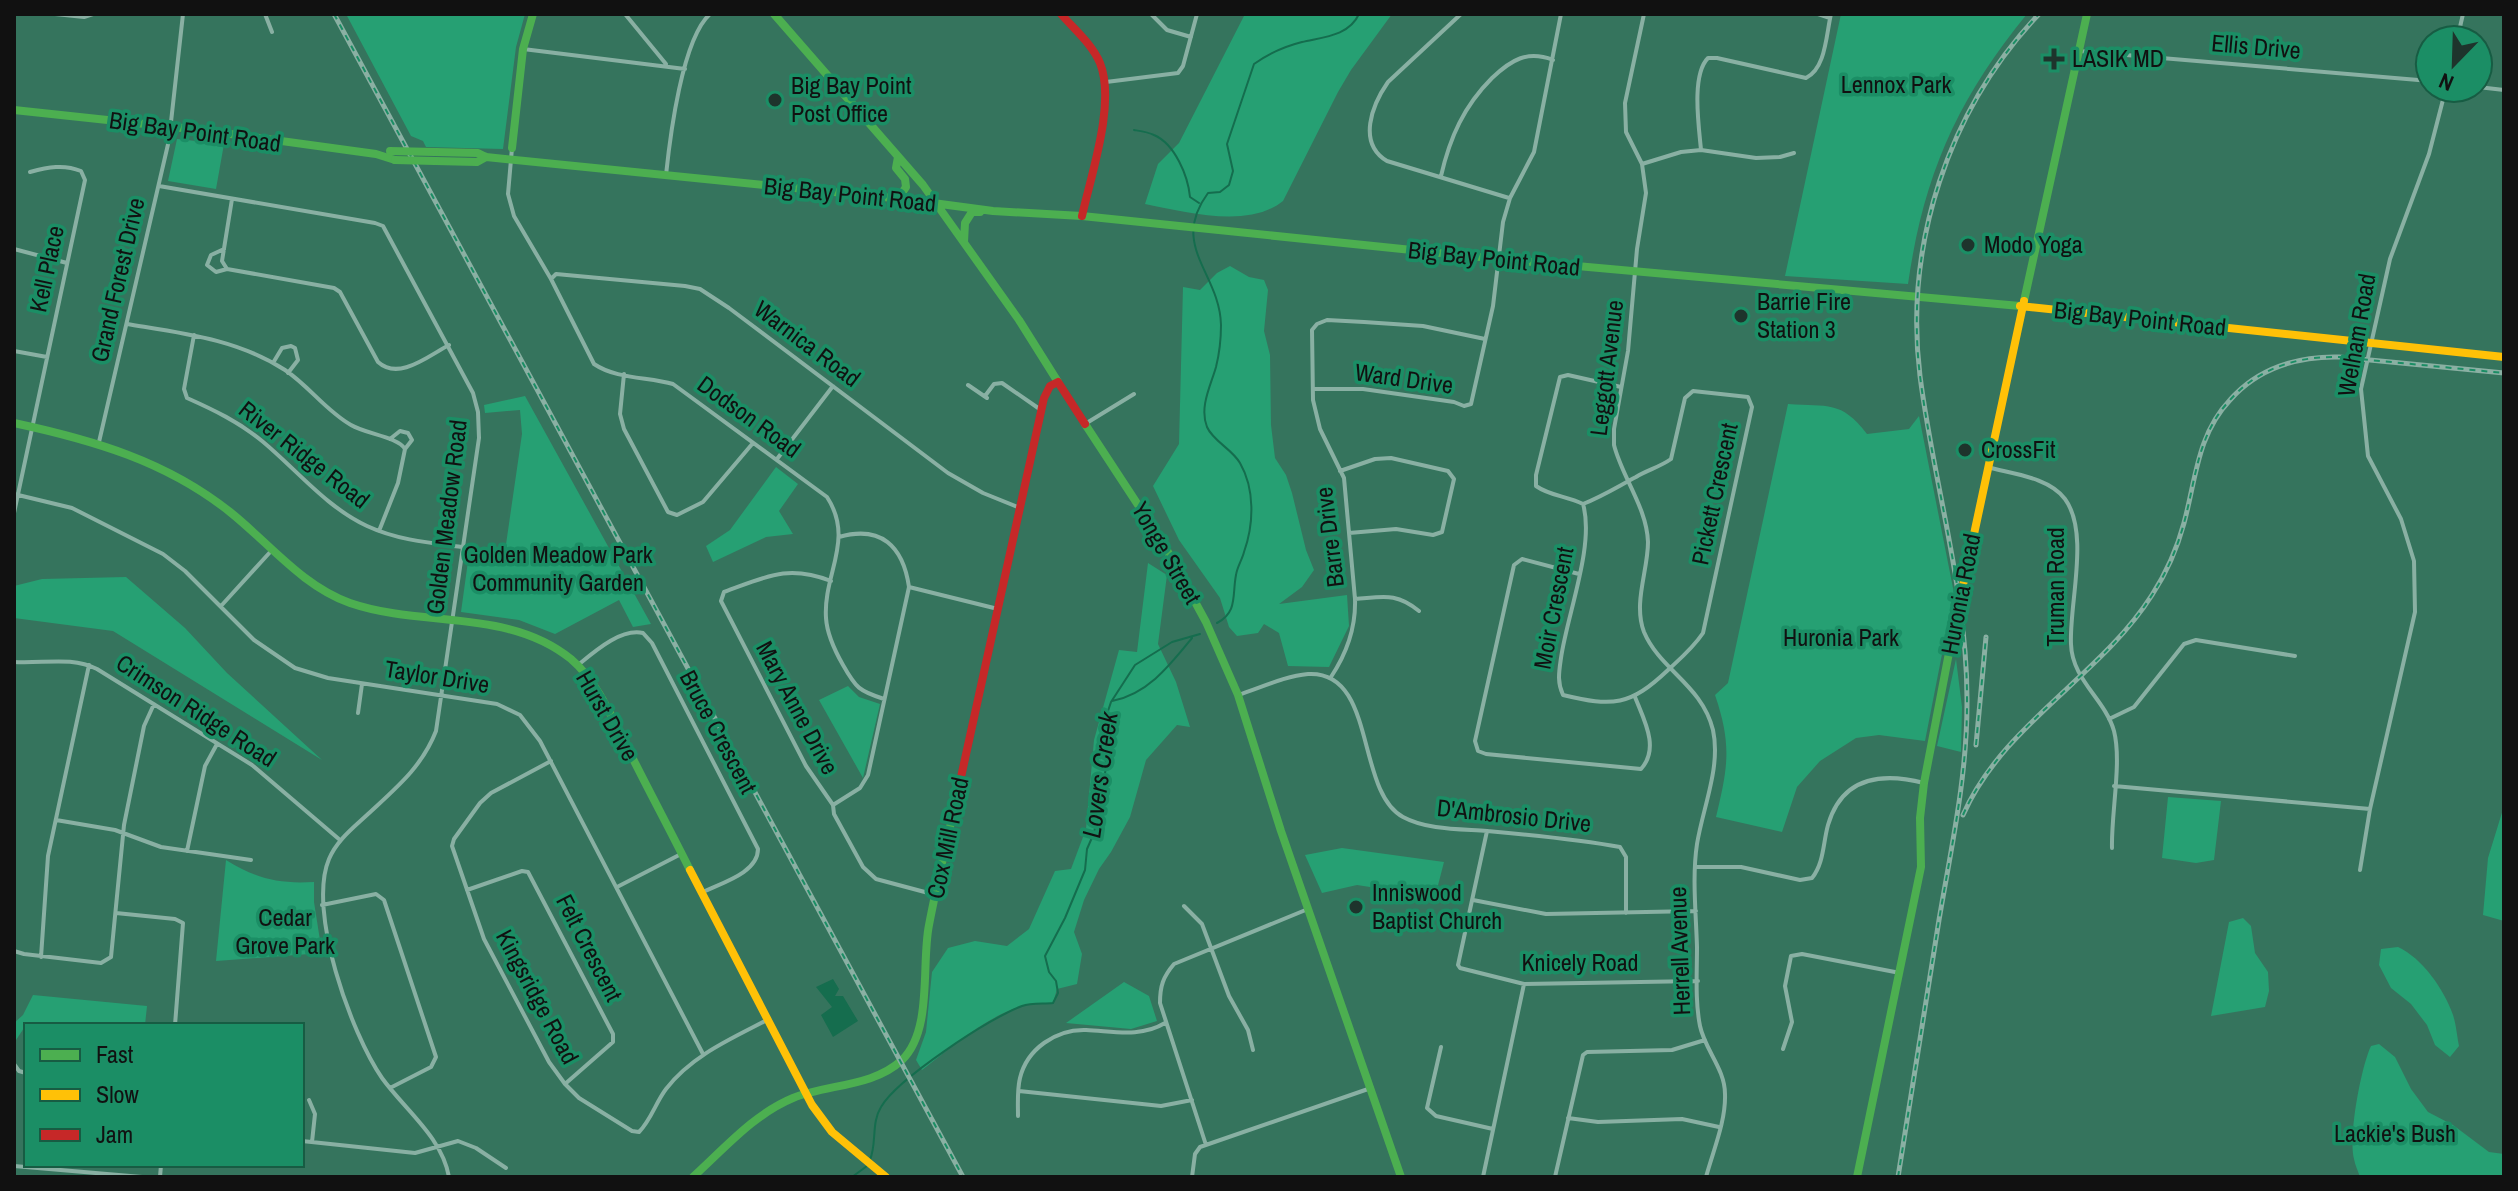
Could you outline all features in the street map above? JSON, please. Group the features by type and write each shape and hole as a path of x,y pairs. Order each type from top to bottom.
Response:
{"main road":[{"path":"512,148 523,49 533,14"},
{"name":"Yonge Street","path":"774,14 898,157 964,242 1019,320 1163,543 1206,622 1238,695 1401,1177"},
{"path":"1061,14 1097,58 1106,82 1105,104 1082,216"},
{"name":"Huronia Road","path":"1857,1177 1921,867 1920,818 1924,783 1987,467 2087,14"},
{"name":"Big Bay Point Road","path":"14,110 376,154 435,157 478,153 486,157 993,211 1082,216 1636,273 2023,306 2504,357"},
{"path":"882,197 900,194 905,189 905,179 896,168 898,157"},
{"path":"964,242 966,235 963,227 970,214 993,211"},
{"name":"Cox Mill Road","path":"693,1177 766,1113 807,1095 881,1072 898,1063 910,1050 918,1033 924,958 936,895 1041,410 1050,386 1058,382"},
{"name":"Hurst Drive","path":"14,423 99,442 157,465 231,512 307,580 341,599 371,609 530,634 550,644 578,665 597,690 822,1120 886,1177"}],"street":[{"path":"55,14 88,17 93,14"},
{"name":"Grand Forest Drive","path":"99,442 171,127 183,14"},
{"path":"265,14 272,32"},
{"path":"625,14 668,66"},
{"path":"666,176 673,119 685,69 697,34 710,14"},
{"path":"1151,14 1167,30 1191,37"},
{"path":"1106,82 1178,73 1183,66 1197,14"},
{"path":"1461,14 1388,82 1371,113 1369,130 1378,156 1387,161 1510,198"},
{"name":"Ward Drive","path":"1314,389 1377,391 1464,406 1471,404 1493,306 1503,222 1510,198 1534,152 1561,14"},
{"path":"1644,14 1625,103 1626,132 1642,164 1681,152 1701,150 1756,158 1794,153"},
{"path":"1701,150 1698,104 1702,64 1708,58 1717,58 1806,78 1815,73 1820,63 1830,16 1818,14"},
{"path":"523,49 685,69"},
{"name":"Ellis Drive","path":"2079,51 2414,80"},
{"path":"1441,176 1457,124 1474,96 1508,63 1519,57 1541,55 1553,60"},
{"name":"Welham Road","path":"2360,870 2370,809 2415,612 2411,548 2401,519 2368,456 2361,389 2389,264 2429,154 2442,104"},
{"name":"Dodson Road","path":"512,148 508,194 514,216 551,279 594,364 606,372 651,377 673,384 827,497 840,526 826,615 828,630 839,659 861,692 884,699"},
{"name":"Leggott Avenue","path":"1642,164 1646,193 1614,445 1644,520 1647,536 1648,555 1640,598 1643,629 1652,646 1687,682 1708,713 1713,733 1714,763 1695,867"},
{"name":"Kell Place","path":"14,513 84,175 77,169 51,166 30,172"},
{"name":"Golden Meadow Road","path":"159,186 383,226 473,393 479,438 436,731 423,760 340,840 322,883 322,905 337,973 354,1027 365,1052 390,1088 438,1147 449,1177"},
{"path":"227,269 222,261 232,199"},
{"path":"14,249 67,263"},
{"path":"224,249 208,257 207,265 216,272 227,269 334,288 340,292 378,362 392,370 403,369 449,345"},
{"name":"Warnica Road","path":"551,279 556,274 700,289 948,473 983,493 1020,508"},
{"name":"Barre Drive","path":"1330,678 1351,637 1356,617 1344,478 1320,429 1313,400 1312,330 1327,320 1423,326 1485,339"},
{"path":"126,324 194,335 239,347 288,373 345,422 371,435 398,441 405,449"},
{"name":"River Ridge Road","path":"194,335 185,384 186,396 246,429 338,509 379,531 407,539 462,547"},
{"path":"273,363 282,348 295,348 298,360 288,373"},
{"path":"14,351 47,357"},
{"path":"624,374 620,414 624,429 668,512 677,515 703,502 753,443"},
{"path":"1621,387 1568,375 1560,377 1555,386 1536,486 1583,504 1612,493 1628,482"},
{"path":"968,385 986,397 994,384 1002,383 1041,410"},
{"path":"777,459 833,386"},
{"name":"Pickett Crescent","path":"1628,482 1671,459 1685,398 1693,391 1748,397 1752,407 1703,633 1671,668"},
{"path":"1085,424 1134,394"},
{"path":"379,531 400,475 405,449 412,440 408,433 400,431 390,439"},
{"path":"1340,471 1375,459 1391,458 1448,471 1454,479 1442,532 1433,535 1396,529 1349,533"},
{"name":"Truman Road","path":"1987,467 2049,485 2064,497 2074,514 2077,533 2071,645 2080,676 2109,719 2114,733 2112,848"},
{"name":"Taylor Drive","path":"16,495 72,508 154,549 178,564 261,646 287,664 322,677 497,704 513,711 532,728 551,761 703,1054"},
{"name":"Moir Crescent","path":"1583,504 1586,541 1564,637 1558,684 1563,695 1576,698 1608,701 1635,697"},
{"path":"833,805 860,788 868,775 909,587 906,567 891,544 881,537 854,533 839,537"},
{"path":"221,606 272,550"},
{"path":"1579,574 1522,559 1514,565 1475,741 1478,751 1641,769 1648,761 1649,734 1635,697 1671,668"},
{"name":"Mary Anne Drive","path":"831,581 792,571 778,573 724,592 721,601 806,766 833,805 834,814 863,867 876,879 936,895"},
{"path":"909,587 998,609"},
{"path":"1355,599 1390,596 1405,599 1419,611"},
{"name":"Bruce Crescent","path":"578,665 598,649 630,633 643,633 649,639 758,849 753,866 703,892"},
{"path":"2109,719 2134,707 2184,644 2196,640 2295,656"},
{"name":"Crimson Ridge Road","path":"14,662 40,664 71,660 89,665 260,771 340,840"},
{"path":"41,957 48,862 89,665"},
{"path":"1238,695 1310,674 1330,678"},
{"name":"D'Ambrosio Drive","path":"1330,678 1350,697 1382,796 1399,815 1414,822 1620,847 1626,857 1626,913"},
{"path":"358,713 362,684"},
{"path":"14,951 41,957 105,963 112,953 123,833 144,726 154,704"},
{"path":"187,851 205,766 217,744"},
{"name":"Kingsridge Road","path":"551,761 491,793 480,803 452,846 484,939 549,1062 565,1084 593,1108 636,1133 643,1128 670,1084 703,1054 769,1019"},
{"name":"Herrell Avenue","path":"1706,1177 1724,1104 1724,1086 1699,1020 1695,867 1741,867 1800,880 1812,878 1819,869 1834,809 1856,785 1889,776 1924,783"},
{"path":"2114,786 2370,809"},
{"path":"56,820 123,833 154,846 251,860"},
{"name":"Knicely Road","path":"1487,831 1458,965 1460,968 1524,984 1698,981"},
{"path":"617,888 683,853"},
{"name":"Felt Crescent","path":"467,890 522,871 528,872 613,1034 613,1042 565,1084"},
{"path":"322,905 376,894 384,900 436,1057 431,1067 390,1088"},
{"path":"1473,900 1546,914 1696,911"},
{"path":"1184,906 1202,924 1229,996 1248,1030 1253,1050"},
{"path":"1206,1145 1160,1003 1160,989 1165,975 1174,964 1308,909"},
{"path":"116,913 175,919 183,923 175,1023"},
{"path":"1783,1049 1792,1022 1785,986 1791,956 1802,954 1900,973"},
{"path":"1483,1177 1524,984"},
{"path":"1018,1116 1019,1091 1026,1063 1049,1039 1081,1029 1143,1032 1165,1023"},
{"path":"1555,1177 1585,1053 1672,1050 1705,1040"},
{"path":"1441,1047 1427,1108 1429,1112 1494,1129"},
{"path":"1192,1177 1195,1152 1206,1145 1371,1088"},
{"path":"1019,1091 1161,1106 1192,1100"},
{"path":"309,1100 315,1114 312,1142"},
{"path":"1568,1118 1598,1122 1682,1119 1719,1127"},
{"path":"304,1141 415,1153 452,1142 464,1142 506,1168"},
{"path":"14,1166 76,1174 93,1169 142,1177"}],"green space":[{"path":"346,14 525,14 516,47 503,149 426,147 423,141 411,136"},
{"path":"1245,14 1392,14 1338,92 1283,201 1253,214 1235,216 1198,214 1145,204 1158,164 1179,143"},
{"name":"Lennox Park","path":"1841,14 2027,14 1981,77 1947,140 1924,208 1908,284 1785,276"},
{"path":"177,139 224,144 216,189 168,181"},
{"path":"1230,266 1249,277 1264,280 1268,290 1264,331 1270,355 1275,458 1286,475 1314,570 1302,587 1279,604 1347,595 1349,626 1329,667 1288,666 1279,633 1264,624 1258,633 1237,636 1229,627 1220,598 1179,540 1153,486 1179,444 1183,287 1200,290 1217,273"},
{"name":"Golden Meadow Park Community Garden","path":"525,396 651,624 633,627 619,600 555,634 519,620 461,612 469,554 504,558 522,434 520,410 485,413 484,405"},
{"name":"Huronia Park","path":"1788,404 1841,410 1867,434 1909,429 1919,416 1954,593 1925,741 1879,735 1856,738 1820,761 1797,787 1782,832 1716,817 1723,784 1726,742 1715,695 1728,683"},
{"path":"776,467 798,484 779,511 793,534 766,537 713,562 706,546 730,530"},
{"path":"1148,563 1167,575 1158,644 1176,682 1190,727 1177,725 1146,760 1130,817 1084,900 1074,932 1082,954 1077,984 1057,989 1053,1003 1026,1005 996,1017 922,1070 916,1060 926,1032 932,972 948,948 975,941 1007,946 1029,929 1055,871 1071,869 1086,829 1094,740 1119,650 1137,652"},
{"path":"126,577 185,628 227,673 322,760 113,631 14,618 14,586 42,579"},
{"path":"1956,659 1962,707 1961,752 1937,746"},
{"path":"848,686 859,697 880,704 863,778 819,700"},
{"path":"2168,797 2221,801 2214,860 2196,863 2162,858"},
{"path":"2504,806 2504,921 2483,915 2488,858"},
{"path":"1342,848 1444,862 1435,897 1357,885 1322,893 1305,855"},
{"name":"Cedar Grove Park","path":"226,860 268,879 314,882 322,953 216,961"},
{"path":"2243,918 2251,926 2255,953 2268,972 2269,991 2265,1007 2211,1016 2229,922"},
{"path":"2398,947 2424,966 2449,1005 2459,1046 2450,1057 2435,1045 2427,1025 2411,1004 2391,988 2379,965 2381,949"},
{"path":"1124,982 1149,996 1157,1021 1131,1029 1066,1023"},
{"path":"33,995 147,1006 145,1023 24,1023 14,1043 14,1023 23,1015"},
{"name":"Lackie's Bush","path":"2379,1044 2395,1057 2411,1089 2428,1112 2453,1125 2489,1152 2504,1154 2504,1177 2360,1177 2353,1149 2356,1102 2371,1046"}],"shaded area":[{"path":"833,979 839,989 835,996 843,996 858,1021 833,1037 821,1015 832,1007 816,987"}],"waterway":[{"name":"Lovers Creek","path":"1217,623 1228,614 1233,602 1237,572 1250,530 1251,507 1248,484 1240,463 1210,432 1205,419 1207,396 1218,357 1221,325 1219,307 1200,259 1193,229 1197,212 1208,193 1220,192 1229,185 1233,171 1227,144 1254,64 1290,46 1342,31 1359,14"},
{"path":"1134,130 1154,135 1168,146 1183,171 1190,197 1199,203"},
{"name":"Lovers Creek","path":"870,1160 878,1113 890,1095 905,1081 968,1035 1008,1012 1026,1005 1053,1003 1058,993 1056,981 1049,972 1045,956 1085,870 1087,849 1094,833 1104,784 1103,726 1111,702 1135,665 1172,642 1200,634"},
{"path":"1112,701 1147,685 1167,668 1192,638"},
{"name":"Lovers Creek","path":"852,1177 867,1166"}],"railway":[{"path":"334,14 963,1177"},
{"path":"1898,1177 1958,813 1967,704 1962,621 1920,376 1917,327 1919,278 1939,182 1957,136 2007,52 2039,14"},
{"path":"1963,815 1980,783 2002,754 2106,651 2152,595 2178,542 2204,443 2219,414 2241,389 2280,366 2324,357 2504,373"},
{"path":"1976,745 1986,637"}],"traffic: fast":[{"path":"512,148 523,49 533,14"},
{"path":"774,14 923,185 1019,320 1058,382"},
{"path":"2024,301 2087,14"},
{"path":"14,110 201,130 376,154 395,160"},
{"path":"390,151 435,152"},
{"path":"435,152 478,153 486,157 903,199 993,211 1082,216 1499,259"},
{"path":"435,161 477,162 486,157"},
{"path":"893,194 902,193 906,187 905,179 896,168 898,157"},
{"path":"395,160 435,161"},
{"path":"964,242 965,223 972,212 980,212"},
{"path":"1499,259 2020,306"},
{"path":"14,423 100,445 180,479 230,512 316,586 350,603 406,615 493,625 546,643 571,659 581,668 604,702 690,870"},
{"path":"1085,424 1163,543 1206,622 1238,695 1281,831 1401,1177"},
{"path":"1857,1177 1921,867 1920,818 1924,783 1953,632"},
{"path":"693,1177 765,1113 807,1093 878,1075 902,1060 912,1047 922,1014 929,925 956,800"}],"traffic: slow":[{"path":"1953,632 2024,301"},
{"path":"2020,306 2504,357"},
{"path":"690,870 812,1105 832,1132 886,1177"}],"traffic: jam":[{"path":"1061,14 1092,49 1104,79 1104,118 1082,216"},
{"path":"956,800 1044,398 1050,386 1058,382 1085,424"}],"place":[{"name":"LASIK MD","path":"2054,59"},
{"name":"Big Bay Point Post Office","path":"775,100"},
{"name":"Modo Yoga","path":"1968,245"},
{"name":"Barrie Fire Station 3","path":"1741,316"},
{"name":"CrossFit","path":"1965,450"},
{"name":"Inniswood Baptist Church","path":"1356,907"}]}
